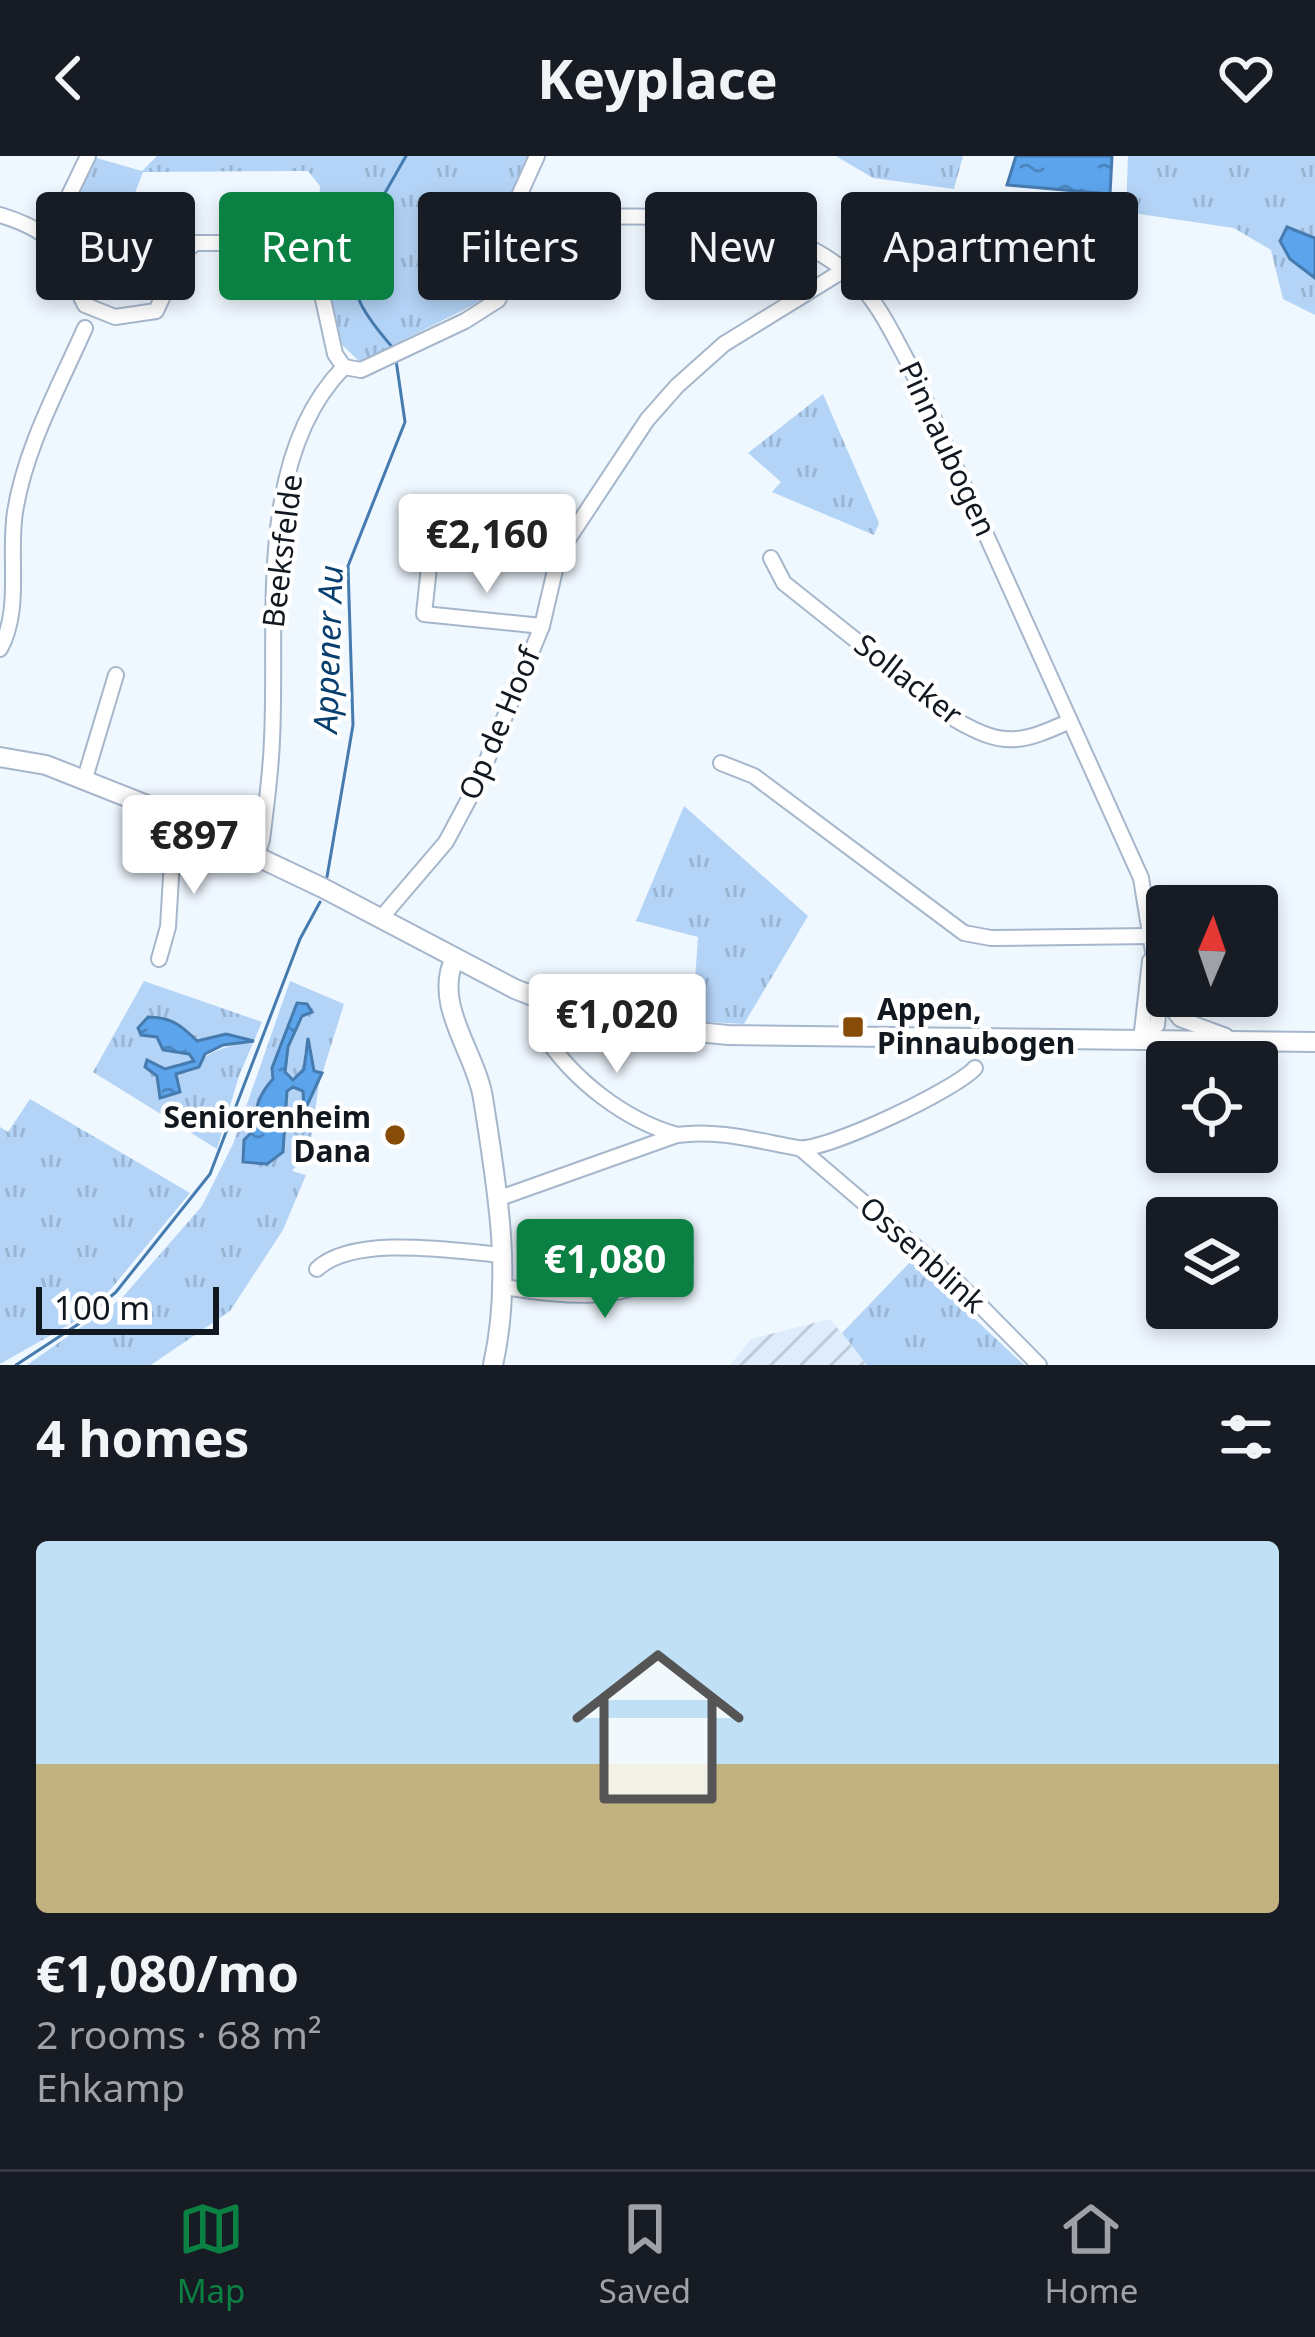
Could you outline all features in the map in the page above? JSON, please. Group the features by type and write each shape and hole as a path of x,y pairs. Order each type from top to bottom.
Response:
{"main road":[{"path":"0,757 85,778 178,818 473,968 576,1013 657,1030 1194,1041"},
{"path":"454,958 448,972 453,1013 479,1075 503,1255 504,1287 493,1365"},
{"path":"453,1013 473,968"},
{"path":"1278,1042 1315,1042"}],"street":[{"path":"71,192 88,156"},
{"path":"521,192 537,156"},
{"path":"0,215 36,227"},
{"name":"Pinnaubogen","path":"621,219 735,224 795,239 841,268"},
{"path":"195,244 301,243 312,249 335,354 344,368 361,370 465,321 498,300"},
{"name":"Op de Hoof","path":"381,918 446,842 478,782 542,626 559,553 647,420 724,344 841,272"},
{"path":"82,300 116,317 156,311 161,300"},
{"name":"Pinnaubogen","path":"873,300 909,364 1141,878 1146,910"},
{"path":"0,649 11,630 15,512 26,464 85,328"},
{"name":"Beeksfelde","path":"257,855 272,739 272,596 287,481 309,412 344,368"},
{"name":"Sollacker","path":"771,558 784,583 978,733 1017,741 1070,721"},
{"path":"429,567 424,614 542,626"},
{"path":"85,778 116,675"},
{"path":"721,763 754,776 964,933 984,938 1146,936"},
{"path":"159,959 168,927 178,818"},
{"name":"Pinnaubogen","path":"1141,1040 1146,996"},
{"path":"1141,1040 1157,1025 1158,1017"},
{"path":"1178,1017 1245,1041"},
{"path":"544,1035 615,1107 643,1124 677,1135"},
{"path":"801,1149 827,1144 955,1085 975,1068"},
{"name":"Ossenblink","path":"497,1199 677,1135 708,1133 782,1142 801,1149 958,1282 1040,1365"},
{"path":"316,1269 338,1254 375,1250 503,1255"},
{"path":"504,1287 567,1297 603,1296 637,1288 685,1261"}],"shaded area":[{"path":"830,1319 867,1365 730,1365 751,1339"}],"green space":[{"path":"157,156 531,156 515,192 418,192 418,300 483,300 360,362 334,337 328,300 394,300 394,192 320,192 308,171 143,172 135,192 77,192 93,157 142,171"},
{"path":"836,156 963,156 954,189 873,178"},
{"path":"1128,156 1315,156 1315,315 1283,299 1271,250 1234,228 1138,214 1138,192 1127,192"},
{"path":"823,394 879,523 874,535 772,492 781,482 748,453"},
{"path":"684,806 808,916 744,1024 692,1021 698,937 636,921"},
{"path":"144,981 262,1022 239,1076 217,1149 93,1072","holes":["182,1026 197,1041 226,1034 253,1041 218,1050 189,1072 176,1074 180,1091 160,1097 157,1076 179,1063 194,1062 189,1054 163,1050 157,1037"]},
{"path":"290,981 344,1004 319,1084 309,1152 292,1171 306,1175 283,1230 230,1311 151,1365 27,1365 121,1299 202,1206 233,1144","holes":["288,1051 285,1072 293,1080 304,1069 304,1051 314,1072 321,1073 303,1091 293,1087 287,1091 283,1152 244,1140 255,1129"]},
{"path":"30,1099 190,1193 111,1289 74,1322 0,1364 0,1127 8,1132"},
{"path":"912,1260 1024,1365 867,1365 842,1333"}],"water":[{"path":"1016,156 1112,156 1110,192 1007,185"},
{"path":"1287,227 1315,238 1315,278 1290,259 1280,241"},
{"path":"297,1003 307,1004 312,1012 302,1016 288,1047 285,1072 293,1080 304,1069 308,1038 314,1071 322,1073 304,1112 303,1091 293,1087 287,1091 283,1152 267,1164 243,1162 244,1140 255,1129 258,1102 273,1079 272,1068"},
{"path":"148,1017 175,1023 197,1041 226,1034 254,1041 223,1045 205,1054 199,1067 176,1074 180,1092 160,1098 157,1076 145,1067 147,1060 165,1069 194,1061 189,1054 163,1050 157,1037 141,1035 138,1028"}],"waterway":[{"name":"Appener Au","path":"393,348 356,291 353,249 406,156"},
{"name":"Appener Au","path":"327,877 353,725 348,566 405,422 396,360"},
{"name":"Appener Au","path":"16,1365 77,1325 116,1292 210,1174 300,939 320,902"}],"place":[{"name":"Appen, Pinnaubogen","path":"853,1027"},
{"name":"Seniorenheim Dana","path":"395,1135"}]}
